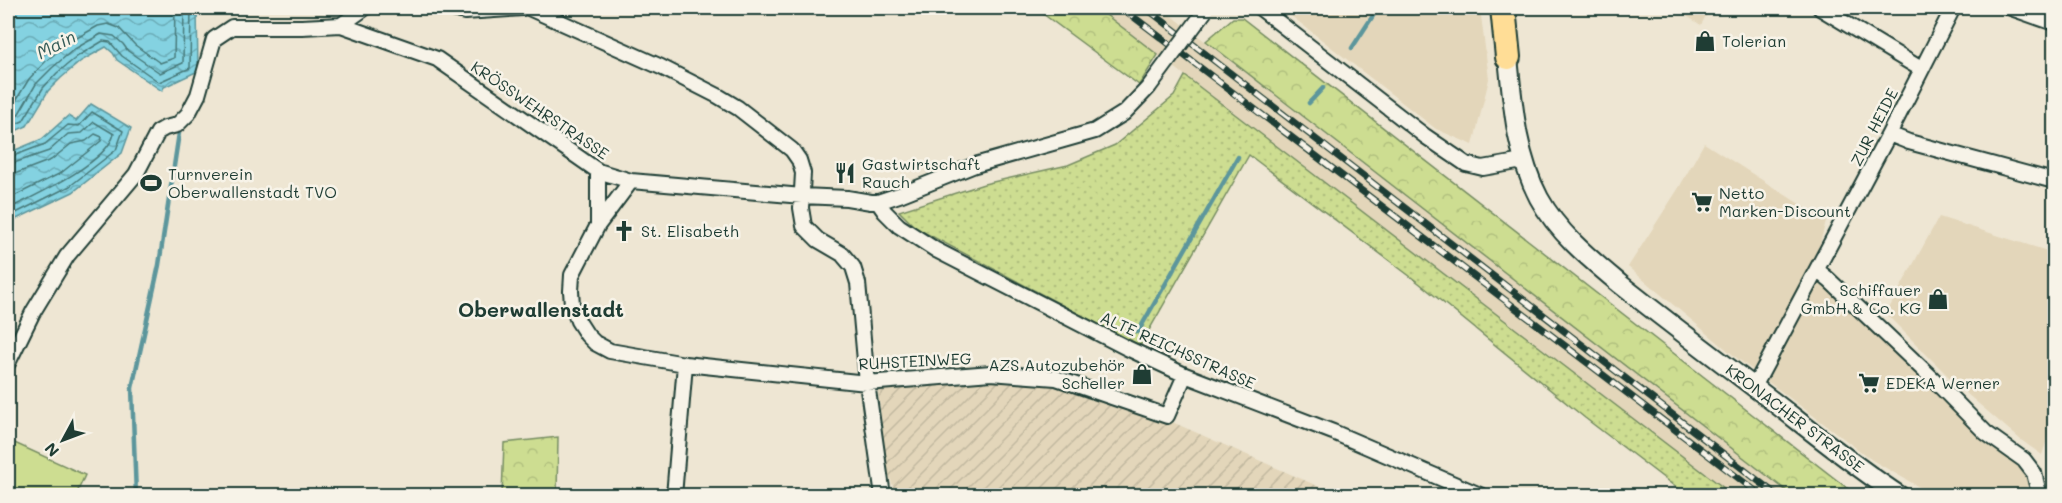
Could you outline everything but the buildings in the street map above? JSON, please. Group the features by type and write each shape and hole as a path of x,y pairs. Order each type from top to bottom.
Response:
{"highway":[{"path":"1503,8 1507,45"},
{"path":"1507,45 1513,8"}],"street":[{"path":"341,25 365,8"},
{"path":"449,8 465,12 523,8"},
{"path":"529,8 662,67 738,108 792,150 799,160 803,173 801,196 804,226 818,240 842,254 853,267 858,283 867,383 883,495"},
{"path":"1260,8 1466,164 1483,168 1523,161"},
{"path":"1820,8 1921,69"},
{"name":"ZUR HEIDE","path":"1754,387 1889,134 1953,8"},
{"path":"2011,8 2055,24"},
{"path":"878,202 975,165 1095,131 1124,113 1148,88 1206,9"},
{"name":"KRÖSSWEHRSTRASSE","path":"8,363 33,312 67,256 136,174 158,132 177,125 188,114 198,94 214,39 232,27 341,25 437,59 598,171 631,181 878,202"},
{"name":"KRONACHER STRASSE","path":"1507,45 1517,135 1523,161 1539,197 1564,233 1592,261 1691,340 1828,444 1900,495"},
{"path":"1889,134 1909,142 2055,181"},
{"path":"598,171 598,225"},
{"path":"598,225 631,181"},
{"name":"ALTE REICHSSTRASSE","path":"878,202 899,226 936,250 1127,348 1185,375 1333,432 1482,495"},
{"name":"RUHSTEINWEG","path":"598,225 572,275 572,304 578,321 587,335 595,343 610,351 685,364 867,383 991,373 1056,378 1167,416 1185,375"},
{"path":"1816,270 1830,280 1986,433 2024,460 2034,473 2038,489 2036,495"},
{"path":"674,495 685,364"}],"shaded area":[{"path":"1097,8 1162,8 1792,495 1733,495"},
{"path":"1281,8 1480,8 1489,79 1473,145 1436,129"},
{"path":"1674,8 1710,8 1701,25"},
{"path":"1704,143 1826,221 1819,247 1807,270 1946,402 2023,469 2029,483 2023,495 1933,495 1872,460 1738,359 1628,267 1680,186"},
{"path":"1939,217 2054,253 2054,418 2042,455 1959,387 1886,314"},
{"path":"997,378 1043,381 1154,414 1338,495 896,495 887,469 878,391"}],"green space":[{"path":"1035,8 1097,8 1158,55 1139,85"},
{"path":"1233,18 1242,18 1856,495 1792,495 1206,41"},
{"path":"1185,76 1733,495 1686,495 1585,418 1419,283 1249,155 1140,346 916,228 899,211 984,184 1068,165 1115,145 1174,96"},
{"path":"558,437 557,495 502,495 504,443"},
{"path":"8,440 85,475 76,495 8,495"}],"water":[{"name":"Main","path":"8,8 197,8 198,71 164,87 162,91 117,60 106,47 81,61 61,78 48,91 27,126 8,134"},
{"path":"91,104 131,128 122,153 73,192 8,223 8,153 42,139 68,116 76,121"}],"waterway":[{"path":"1352,48 1378,8"},
{"path":"1309,103 1323,88"},
{"path":"136,496 132,388 159,265 179,133"},
{"path":"1138,332 1238,157"}],"railway":[{"path":"1122,8 1762,496"},
{"path":"1146,8 1778,496"}],"place":[{"name":"Tolerian","path":"1705,41"},
{"name":"Gastwirtschaft Rauch","path":"845,173"},
{"name":"Turnverein Oberwallenstadt TVO","path":"151,183"},
{"name":"Netto Marken-Discount","path":"1702,202"},
{"name":"St. Elisabeth","path":"624,231"},
{"name":"Schiffauer GmbH & Co. KG","path":"1938,299"},
{"name":"AZS Autozubehör Scheller","path":"1142,374"},
{"name":"EDEKA Werner","path":"1869,383"}],"district":[{"name":"Oberwallenstadt","path":"541,310"}]}
